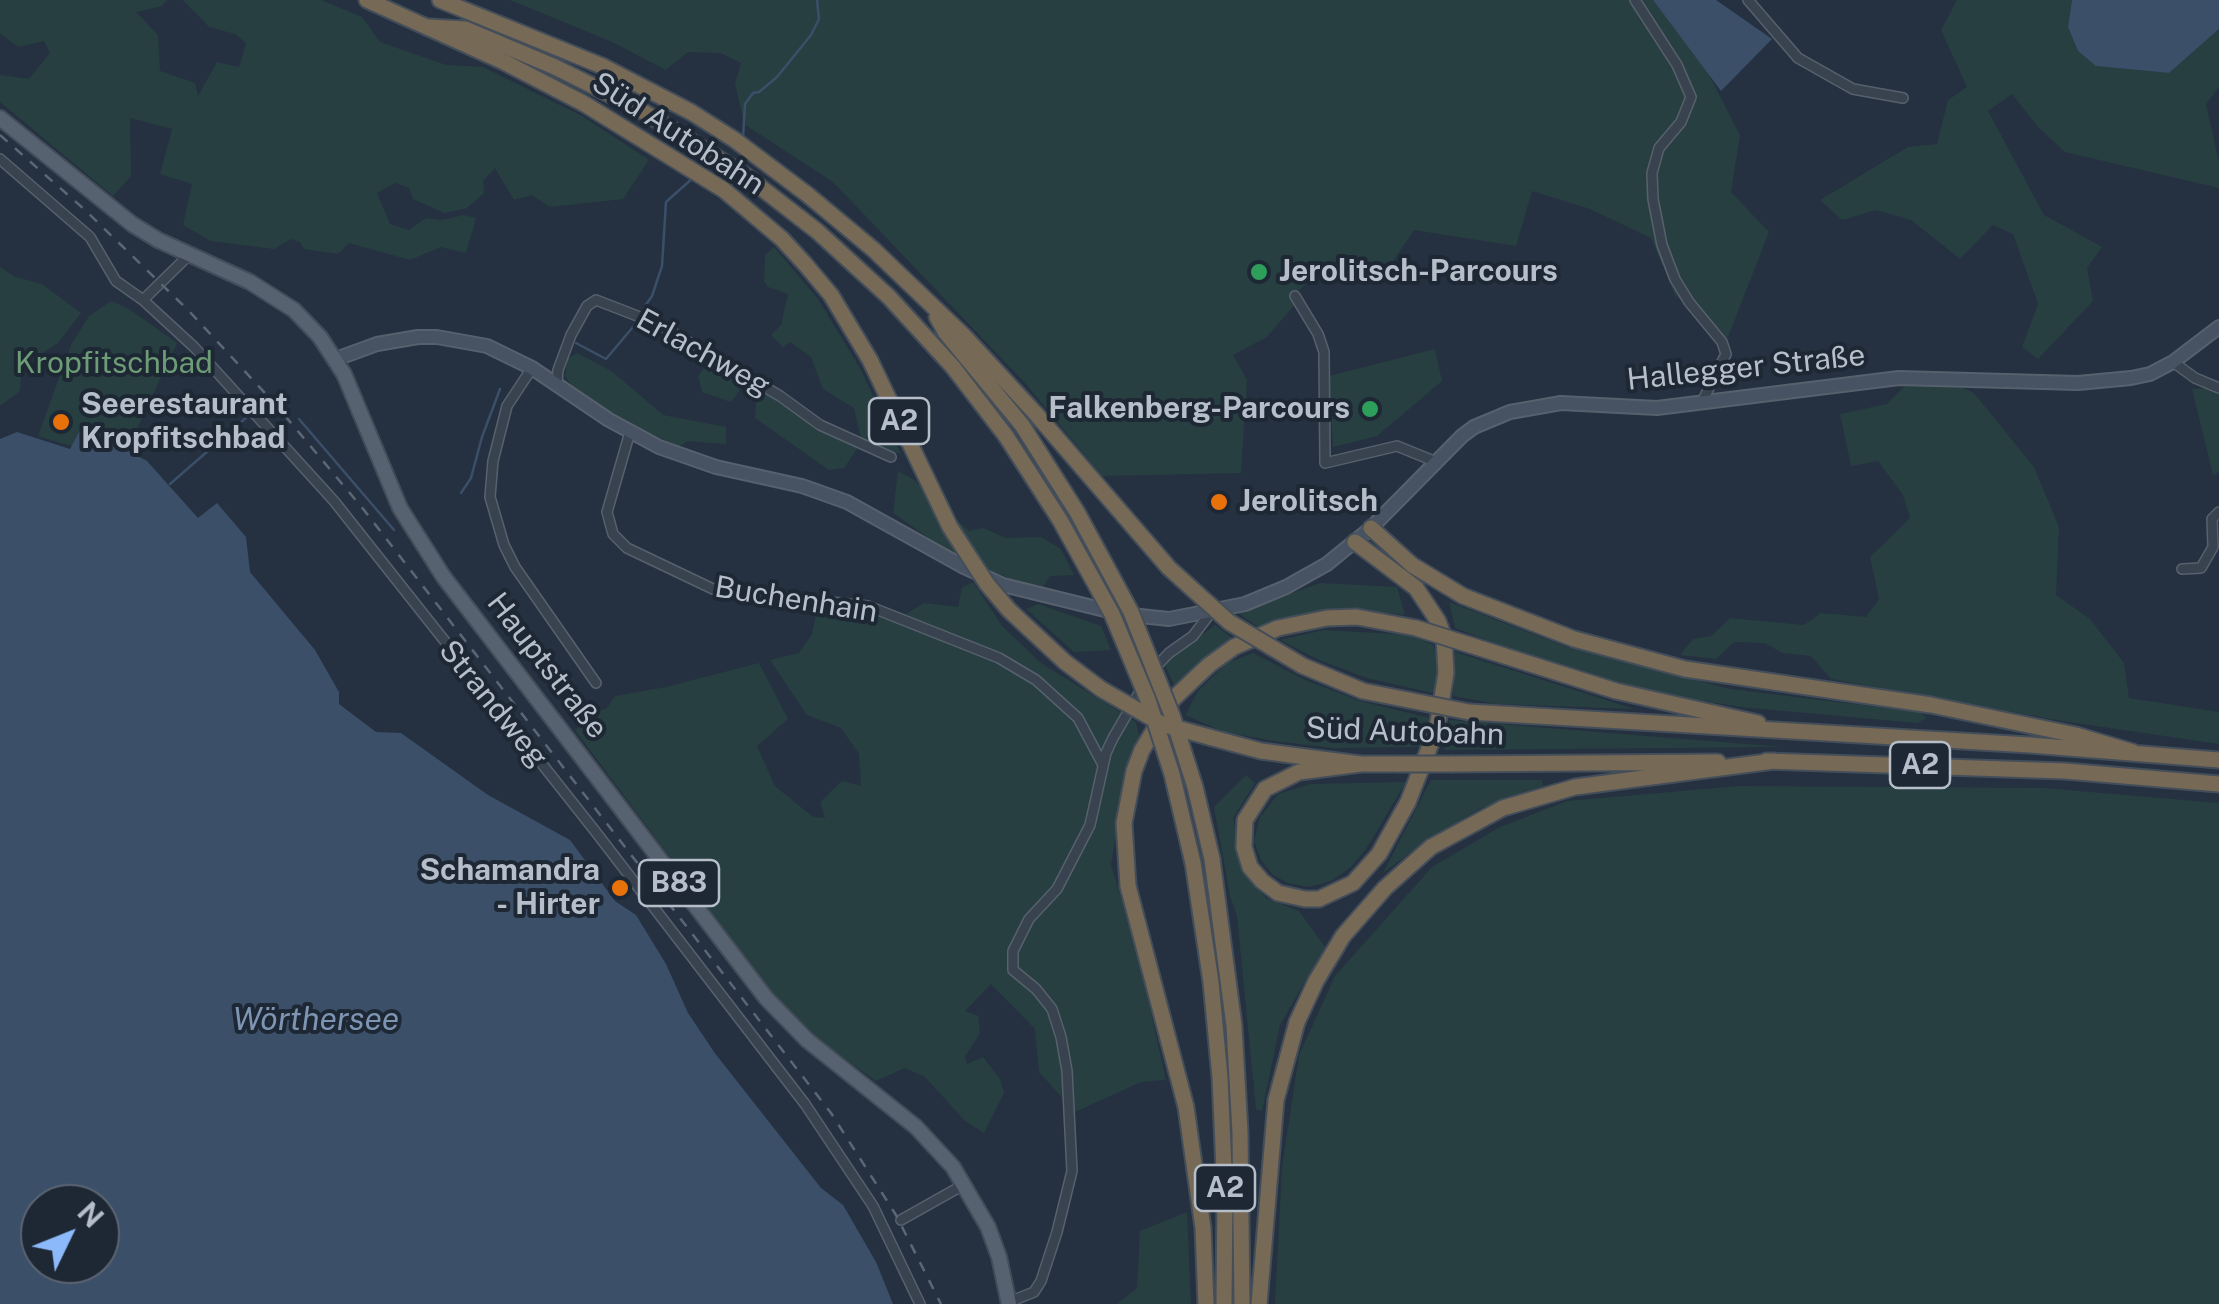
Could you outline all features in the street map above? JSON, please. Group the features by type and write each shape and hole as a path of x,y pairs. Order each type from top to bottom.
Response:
{"highway":[{"name":"Süd Autobahn","path":"367,0 583,103 724,190 782,239 831,296 870,360 950,527 987,584 1065,662 1162,724 1261,751 1361,764 1774,761 2066,771 2219,784"},
{"name":"Süd Autobahn","path":"440,0 602,66 691,112 808,194 928,300 1036,414 1144,542 1229,622 1304,666 1362,691 1469,712 2219,760"},
{"name":"A2","path":"429,27 464,29 593,85 711,152 817,232 922,332 1006,436 1060,520 1112,614 1148,700 1172,774 1193,863 1212,982 1220,1077 1224,1302"},
{"name":"A2","path":"928,300 946,333 1022,425 1077,512 1132,612 1196,787 1212,859 1234,1026 1242,1304"},
{"path":"1371,528 1412,564 1463,596 1520,620 1614,651 1702,672 1931,704 2076,735 2132,752"},
{"path":"1356,542 1416,588 1438,621 1444,637 1446,673 1437,728 1408,802 1378,854 1353,883 1320,898 1305,900 1278,893 1250,866 1244,847 1245,820 1253,803 1265,789 1299,772 1361,764"},
{"path":"1206,1304 1203,1228 1194,1160 1172,1048 1128,886 1124,850 1127,797 1134,771 1160,716 1187,684 1222,654 1278,628 1328,618 1357,618 1416,628 1616,691 1786,730"},
{"path":"1259,1304 1276,1100 1296,1022 1343,936 1413,862 1502,808 1542,796 1642,776 1720,771 1774,761"}],"main road":[{"name":"Hauptstraße","path":"0,118 132,224 250,282 306,321 336,359 411,530 766,998 806,1040 916,1127 965,1184 994,1242 1009,1303"},
{"name":"Hallegger Straße","path":"336,359 388,342 437,337 487,346 532,368 630,432 686,458 802,486 847,502 1003,585 1150,619 1212,612 1286,588 1356,542 1434,461 1474,426 1529,407 1561,403 1633,409 1898,378 2078,383 2140,376 2173,362 2219,327"}],"street":[{"path":"1634,0 1677,65 1691,97 1681,122 1654,160 1653,199 1662,246 1675,279 1722,342 1726,354 1703,400"},
{"path":"1748,0 1798,58 1853,89 1903,98"},
{"name":"Strandweg","path":"0,159 90,237 116,281 143,300 202,356 334,502 805,1104 873,1206 920,1304"},
{"path":"143,300 190,254"},
{"path":"1296,296 1324,352 1325,463 1397,446 1434,461"},
{"name":"Erlachweg","path":"557,384 558,370 572,335 587,306 596,300 658,324 780,396 820,425 891,457"},
{"path":"2173,362 2195,378 2219,388"},
{"path":"532,368 506,406 493,461 490,497 504,546 596,684"},
{"name":"Buchenhain","path":"630,432 607,512 613,534 627,548 713,589 868,606 999,658 1036,680 1078,718 1104,765"},
{"path":"2182,569 2201,568 2213,547 2212,519 2219,512"},
{"path":"1009,1303 1034,1292 1041,1280 1072,1170 1067,1071 1061,1036 1052,1009 1013,970 1013,951 1029,919 1057,888 1090,826 1112,738 1152,671 1193,636 1212,612"},
{"path":"900,1220 965,1184"}],"green space":[{"path":"0,0 167,0 162,6 136,12 158,35 160,71 195,83 198,96 217,62 239,67 246,43 235,34 209,27 183,0 321,0 362,17 380,42 446,65 483,67 582,116 649,160 623,199 550,207 532,195 514,200 495,168 483,181 484,193 467,208 444,213 413,199 409,188 395,183 377,193 390,224 409,230 426,218 476,218 466,253 441,247 410,260 349,243 338,254 304,249 300,242 291,239 274,249 211,241 183,225 192,184 160,174 172,129 130,118 131,176 113,196 0,102 0,75 29,79 50,53 44,41 18,47 0,33"},
{"path":"510,0 1653,0 1708,73 1740,135 1731,192 1769,232 1726,342 1675,295 1651,238 1590,209 1532,191 1516,246 1414,230 1392,263 1308,282 1267,337 1233,355 1247,380 1241,473 1102,476 1025,383 833,182 744,124 735,83 741,63 721,53 688,52 666,70 610,41"},
{"path":"1957,0 2072,0 2068,27 2078,51 2097,66 2169,73 2219,29 2219,87 2206,104 2219,162 2219,188 2065,152 2037,126 2012,94 1988,111 2044,215 2102,247 2087,268 2093,301 2038,359 2022,347 2038,304 2013,234 1993,225 1960,259 1911,220 1876,210 1842,220 1820,200 1908,147 1937,144 1948,100 1967,87 1941,30"},
{"path":"774,247 818,299 861,370 901,454 861,439 854,408 823,389 811,357 790,342 783,347 771,335 781,325 788,294 768,287 764,281 765,255"},
{"path":"0,267 15,277 42,284 81,313 58,343 22,366 20,391 0,406"},
{"name":"Kropfitschbad","path":"111,301 177,343 127,450 80,432 71,446 38,436 71,345 89,316"},
{"name":"Falkenberg-Parcours","path":"1435,349 1442,381 1377,436 1333,447 1329,376"},
{"path":"577,353 613,372 663,415 726,427 726,444 688,441 678,447 608,413 573,388 565,376 567,359"},
{"path":"710,360 764,390 819,430 859,446 844,468 829,470 755,418 757,395 742,387 731,402 702,392 698,376"},
{"path":"1909,382 1955,384 1974,393 2034,467 2059,527 2056,595 2090,619 2124,663 2129,698 2219,712 2219,744 2062,721 1831,679 1811,656 1782,653 1765,643 1734,642 1716,659 1680,655 1693,639 1711,636 1730,618 1804,625 1821,613 1866,617 1879,599 1870,557 1910,518 1903,495 1878,461 1851,466 1840,414 1887,404"},
{"path":"2219,387 2219,472 2213,475 2192,389"},
{"path":"898,471 913,479 969,531 983,528 1006,538 1041,537 1061,549 1074,575 1050,576 1040,591 955,556 893,513"},
{"path":"973,582 1003,627 1041,663 1136,722 1140,739 1127,766 1111,865 1135,941 1166,1080 1141,1082 1075,1112 1039,1072 1035,1029 991,984 965,1011 978,1016 980,1033 965,1057 967,1064 983,1057 1000,1079 1004,1093 984,1133 965,1121 925,1077 905,1068 876,1081 817,1039 769,990 575,730 581,726 579,715 606,709 615,696 759,663 788,719 757,746 775,786 813,817 825,818 820,802 842,781 861,786 859,754 841,728 807,715 770,660 799,653 812,634 817,609 846,616 906,614 924,603 958,607 962,588"},
{"path":"1320,583 1397,587 1405,615 1338,608 1258,627 1238,613"},
{"path":"1449,602 1567,647 1730,689 1920,712 1927,718 1917,723 1740,707 1663,694 1544,662 1455,628"},
{"path":"1038,604 1101,626 1111,650 1074,652 1026,609"},
{"path":"1215,625 1235,640 1175,687 1164,663"},
{"path":"1324,630 1411,635 1433,645 1440,667 1437,694 1367,678 1280,640"},
{"path":"1455,652 1634,709 1497,704 1453,696"},
{"path":"1253,653 1305,680 1360,701 1429,718 1420,747 1334,748 1274,741 1224,732 1185,715 1198,691 1227,663"},
{"path":"1449,720 1783,747 1444,750"},
{"path":"1246,775 1255,783 1233,818 1243,871 1266,898 1299,911 1325,947 1280,1025 1262,1111 1256,1109 1237,916 1214,807"},
{"path":"1431,780 1542,780 1543,786 1479,809 1383,873"},
{"path":"1406,782 1366,849 1351,867 1331,881 1309,887 1288,883 1273,875 1261,860 1254,841 1260,817 1278,794 1311,784"},
{"path":"1740,786 2043,788 2219,803 2219,1304 1275,1304 1282,1167 1299,1055 1335,976 1432,867 1500,827 1567,801"},
{"path":"1187,1212 1191,1304 1117,1304 1137,1288 1140,1231"}],"water":[{"path":"1653,0 1716,0 1772,39 1721,91"},
{"path":"2072,0 2219,0 2219,29 2169,73 2096,66 2078,51 2068,27"},
{"name":"Wörthersee","path":"17,432 70,449 79,432 108,440 147,461 198,518 217,503 246,537 250,572 315,650 339,692 339,704 376,732 401,733 488,795 570,840 615,901 636,915 666,964 688,1013 714,1052 821,1188 843,1205 876,1262 893,1304 0,1304 0,439"}],"waterway":[{"path":"743,138 745,104 753,93 777,77 811,35 819,19 817,0"},
{"path":"643,309 662,266 666,202 694,177"},
{"path":"576,343 606,359 638,321"},
{"path":"461,493 471,478 500,389"},
{"path":"170,484 248,416"},
{"path":"299,419 394,530"}],"railway":[{"path":"0,135 85,210 189,311 276,405 364,510 831,1113 896,1215 941,1304"}],"place":[{"name":"Jerolitsch-Parcours","path":"1259,272"},
{"name":"Falkenberg-Parcours","path":"1370,409"},
{"name":"Seerestaurant Kropfitschbad","path":"61,422"},
{"name":"Jerolitsch","path":"1219,502"},
{"name":"Schamandra - Hirter","path":"620,888"}]}
